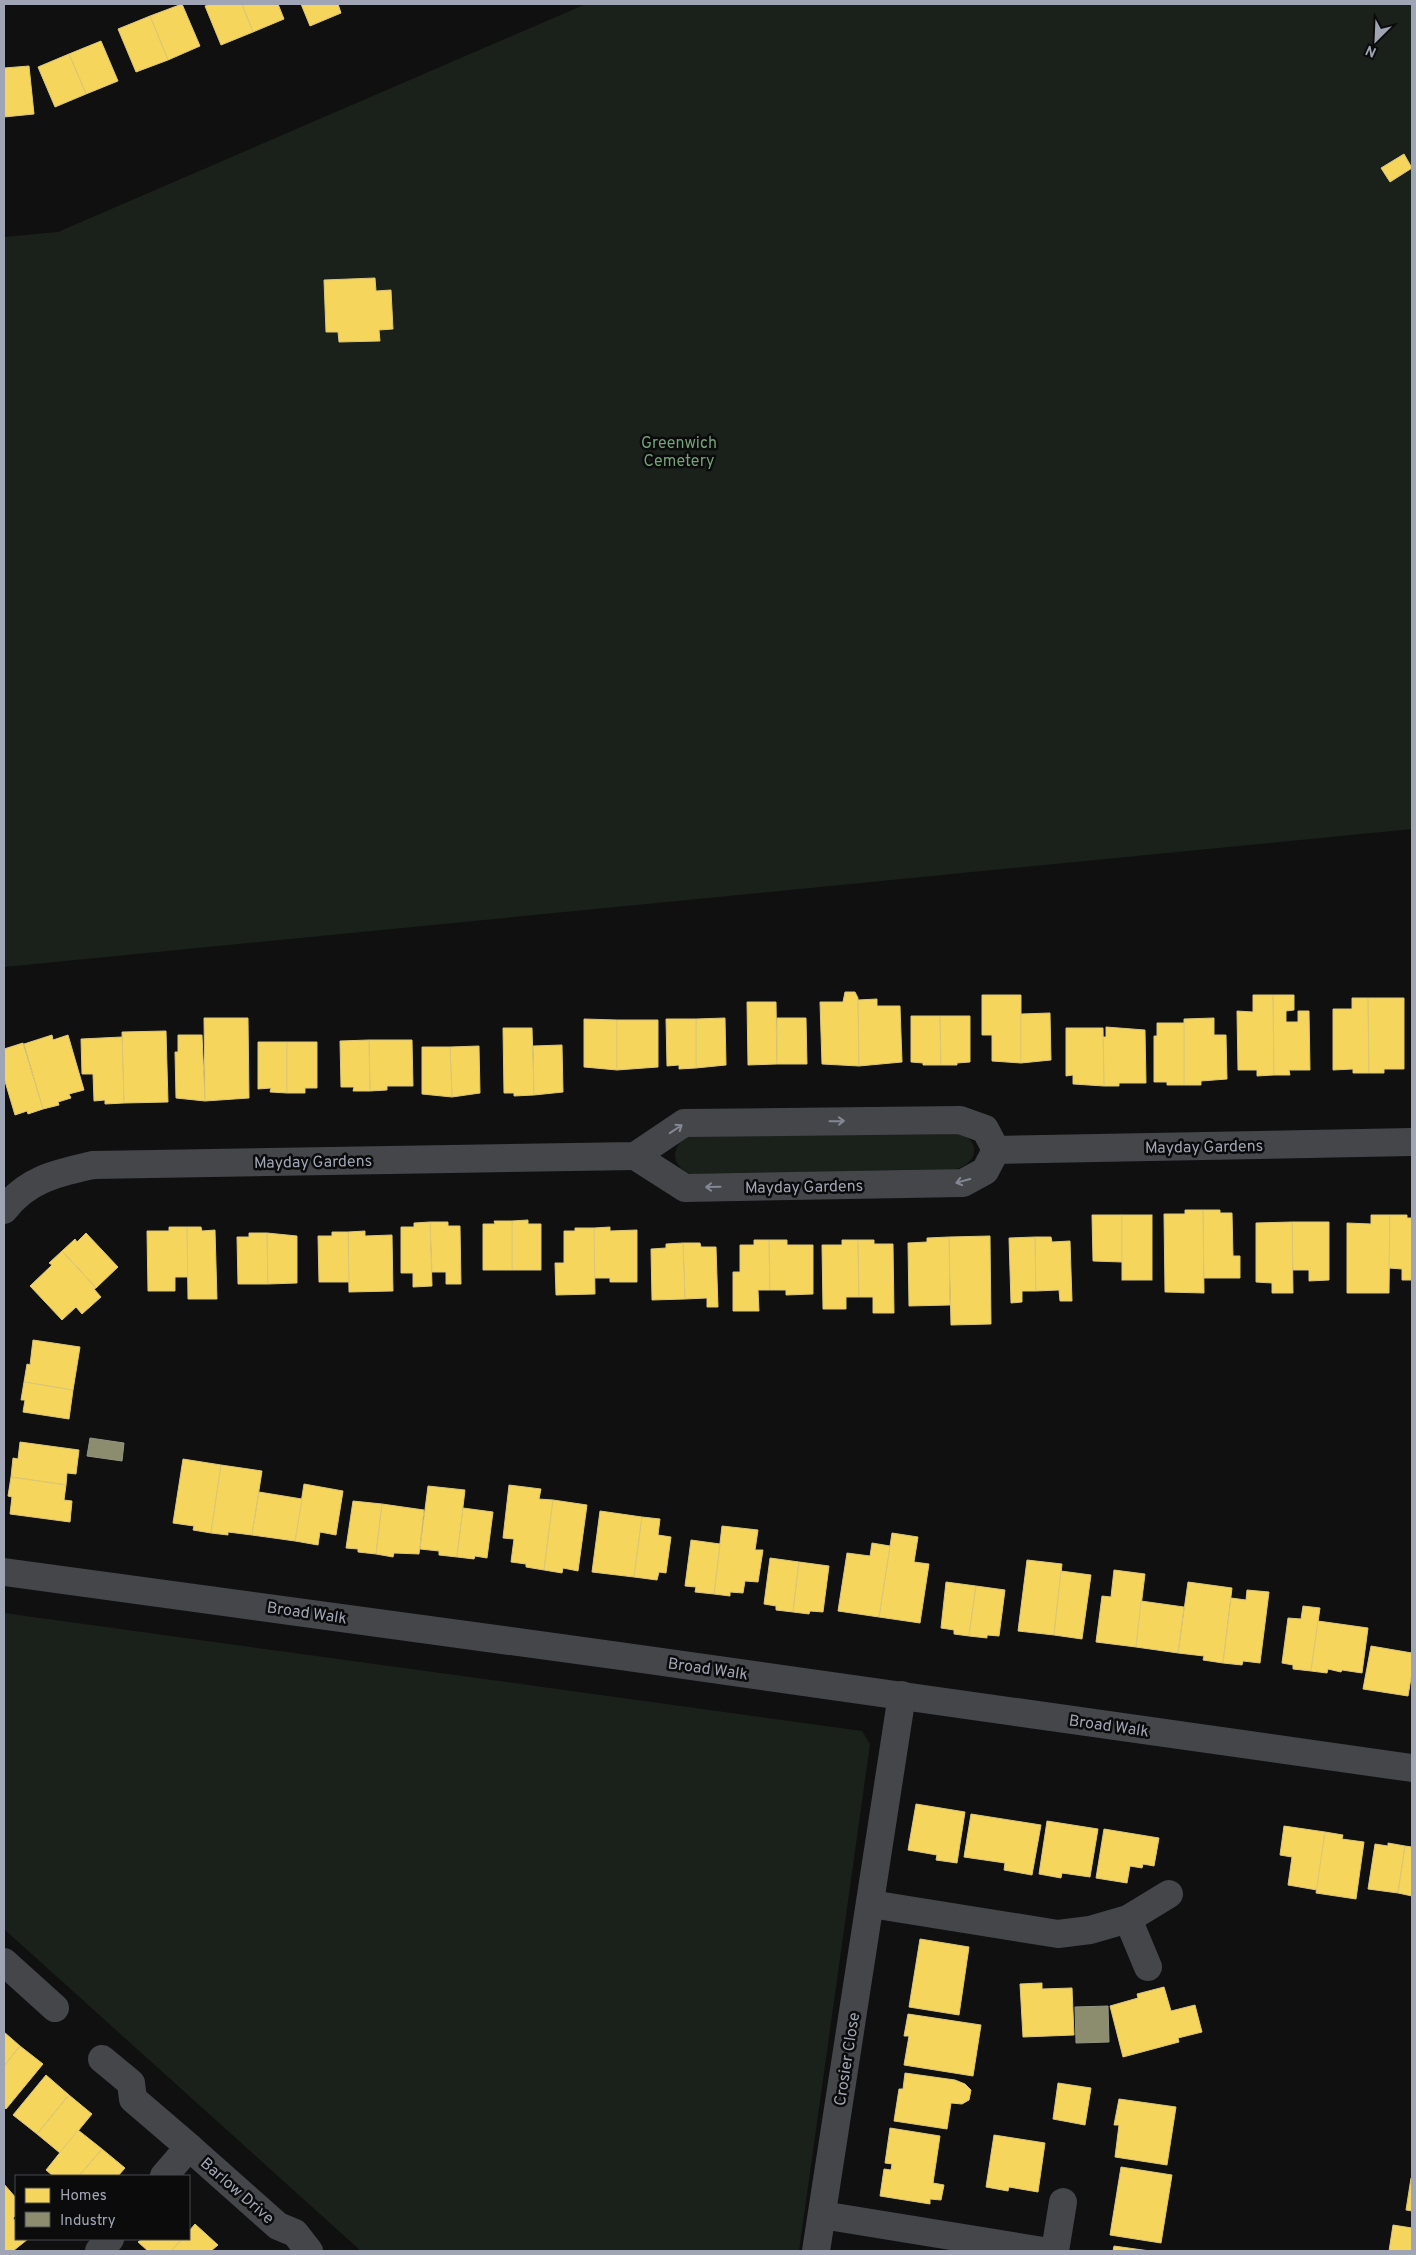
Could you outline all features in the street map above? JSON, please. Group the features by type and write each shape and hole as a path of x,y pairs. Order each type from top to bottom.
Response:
{"street":[{"path":"636,1156 684,1123 960,1120 985,1129 996,1150"},
{"name":"Mayday Gardens","path":"4,1210 11,1200 44,1176 93,1165 636,1156 685,1188 963,1183 985,1171 996,1150 1412,1142"},
{"name":"Broad Walk","path":"4,1572 902,1695 1412,1768"},
{"name":"Crosier Close","path":"816,2251 902,1695"},
{"path":"871,1904 1058,1934 1090,1930 1128,1918 1169,1894"},
{"path":"1128,1918 1148,1967"},
{"path":"4,1962 55,2008"},
{"name":"Barlow Drive","path":"102,2059 131,2083 133,2099 278,2226 295,2232 309,2251"},
{"name":"Barlow Drive","path":"165,2175 189,2148"},
{"path":"1055,2251 1063,2202"},
{"path":"822,2215 1043,2251"},
{"path":"99,2251 109,2240"}],"green space":[{"name":"Greenwich Cemetery","path":"586,4 1412,4 1412,829 4,967 4,237 58,232"},
{"path":"955,1131 969,1139 973,1144 974,1150 970,1161 956,1169 691,1174 679,1166 675,1155 679,1144 690,1136"},
{"path":"4,1613 862,1731 870,1744 799,2251 361,2251 4,1929"}],"building: Homes":[{"path":"182,4 200,46 168,60 150,16"},
{"path":"210,4 242,4 253,32 221,45 205,6"},
{"path":"242,4 278,4 284,19 253,32"},
{"path":"301,4 338,4 341,13 310,26"},
{"path":"150,16 168,60 136,72 118,29"},
{"path":"101,41 118,81 86,94 69,54"},
{"path":"69,54 86,94 55,107 38,67"},
{"path":"29,66 34,114 4,117 4,68"},
{"path":"1404,154 1412,168 1390,182 1381,168"},
{"path":"375,278 376,291 391,290 393,329 379,330 380,341 339,342 338,332 326,332 324,280"},
{"path":"845,992 855,992 858,998 859,1066 822,1064 820,1002 843,1002"},
{"path":"982,995 1021,995 1021,1063 992,1061 992,1035 982,1035"},
{"path":"1253,995 1273,995 1274,1075 1257,1076 1257,1070 1238,1070 1237,1011 1253,1012"},
{"path":"1273,995 1294,995 1294,1010 1286,1011 1286,1022 1298,1022 1298,1011 1309,1011 1310,1070 1289,1070 1290,1075 1274,1075"},
{"path":"1352,998 1368,998 1369,1073 1353,1073 1353,1069 1333,1070 1333,1009 1352,1009"},
{"path":"1368,998 1404,998 1404,1069 1384,1069 1384,1073 1369,1073"},
{"path":"877,999 877,1006 900,1006 902,1062 859,1066 858,1000"},
{"path":"747,1002 776,1002 777,1064 748,1065"},
{"path":"1050,1013 1051,1060 1021,1063 1021,1014"},
{"path":"911,1016 940,1016 941,1065 923,1065 923,1063 911,1062"},
{"path":"940,1016 970,1016 970,1062 957,1063 957,1065 941,1065"},
{"path":"204,1018 248,1018 249,1098 205,1101"},
{"path":"725,1018 726,1065 696,1068 696,1019"},
{"path":"777,1018 806,1018 807,1064 777,1064"},
{"path":"1214,1018 1214,1035 1226,1035 1227,1079 1201,1081 1201,1085 1184,1085 1184,1019"},
{"path":"584,1019 617,1020 617,1070 584,1067"},
{"path":"666,1019 696,1019 696,1068 679,1069 679,1065 667,1066"},
{"path":"617,1020 658,1020 658,1067 617,1070"},
{"path":"1157,1023 1184,1023 1184,1085 1167,1085 1167,1082 1154,1082 1154,1036 1157,1036"},
{"path":"1106,1027 1145,1030 1146,1083 1119,1083 1119,1086 1104,1086 1103,1037 1106,1037"},
{"path":"503,1028 532,1028 534,1095 514,1096 514,1093 504,1093"},
{"path":"1066,1028 1103,1028 1104,1086 1073,1084 1073,1075 1066,1076"},
{"path":"166,1031 168,1102 124,1103 122,1032"},
{"path":"52,1035 53,1040 68,1035 84,1090 69,1094 71,1098 58,1102 59,1105 43,1109 24,1044"},
{"path":"178,1035 202,1035 205,1101 176,1098 175,1052 178,1052"},
{"path":"122,1037 124,1103 105,1104 105,1100 94,1101 93,1074 82,1074 81,1039"},
{"path":"369,1040 412,1040 413,1086 387,1086 387,1090 370,1091"},
{"path":"369,1040 370,1091 353,1091 354,1087 341,1087 340,1041"},
{"path":"258,1042 287,1042 287,1093 270,1092 271,1088 258,1089"},
{"path":"287,1042 317,1042 317,1088 305,1088 305,1093 287,1093"},
{"path":"23,1043 43,1109 28,1114 27,1111 15,1115 4,1078 4,1049"},
{"path":"562,1045 563,1092 534,1095 533,1046"},
{"path":"479,1046 480,1093 452,1097 450,1047"},
{"path":"422,1047 450,1047 452,1097 422,1094"},
{"path":"1185,1210 1203,1210 1204,1293 1165,1292 1164,1214 1185,1214"},
{"path":"1203,1210 1220,1210 1220,1213 1232,1213 1233,1256 1240,1256 1240,1278 1204,1278"},
{"path":"1092,1215 1122,1215 1122,1262 1093,1261"},
{"path":"1122,1215 1152,1215 1152,1280 1122,1280"},
{"path":"1371,1215 1390,1215 1389,1293 1347,1293 1347,1223 1371,1224"},
{"path":"1390,1215 1407,1215 1407,1218 1412,1218 1412,1280 1402,1280 1402,1269 1389,1268"},
{"path":"528,1220 528,1224 541,1224 541,1270 512,1270 512,1221"},
{"path":"494,1221 512,1221 512,1270 483,1270 483,1224 495,1224"},
{"path":"430,1222 448,1222 448,1226 460,1226 461,1284 446,1284 446,1272 432,1272"},
{"path":"430,1222 432,1286 413,1287 413,1273 401,1273 401,1227 414,1227 414,1223"},
{"path":"1292,1222 1329,1222 1329,1280 1309,1281 1309,1270 1293,1270"},
{"path":"1292,1222 1293,1293 1272,1293 1272,1283 1256,1282 1256,1223"},
{"path":"169,1227 187,1227 188,1277 175,1277 175,1291 148,1291 147,1231 169,1231"},
{"path":"187,1227 201,1227 202,1231 215,1230 217,1299 188,1299"},
{"path":"610,1227 610,1231 637,1230 637,1282 610,1282 610,1278 594,1278 594,1228"},
{"path":"575,1228 594,1228 595,1294 556,1295 555,1263 564,1263 564,1231 575,1231"},
{"path":"365,1231 365,1236 392,1235 393,1291 349,1292 348,1232"},
{"path":"332,1232 348,1232 349,1282 319,1282 318,1236 332,1236"},
{"path":"86,1233 118,1267 96,1288 62,1251 75,1239 77,1242"},
{"path":"249,1233 267,1233 268,1284 238,1284 237,1237 249,1237"},
{"path":"267,1233 297,1236 297,1283 268,1284"},
{"path":"990,1236 991,1324 951,1325 949,1237"},
{"path":"949,1237 950,1305 909,1306 908,1243 927,1242 927,1238"},
{"path":"1035,1237 1036,1291 1022,1291 1022,1302 1011,1303 1009,1238"},
{"path":"1035,1237 1051,1237 1052,1242 1070,1241 1072,1301 1060,1301 1059,1290 1036,1291"},
{"path":"754,1240 769,1240 770,1290 758,1290 759,1311 733,1311 733,1272 740,1272 740,1245 754,1245"},
{"path":"769,1240 787,1240 787,1245 813,1245 813,1294 786,1295 786,1290 770,1290"},
{"path":"842,1240 858,1240 859,1297 846,1297 846,1309 823,1309 822,1245 842,1245"},
{"path":"858,1240 874,1240 874,1244 893,1244 894,1313 873,1313 873,1297 859,1297"},
{"path":"683,1243 700,1243 701,1247 716,1247 718,1307 707,1307 707,1298 685,1299"},
{"path":"683,1243 685,1299 652,1300 651,1249 666,1248 666,1244"},
{"path":"62,1251 96,1288 94,1289 101,1297 82,1314 76,1307 62,1320 30,1286 52,1265 49,1263"},
{"path":"33,1340 80,1347 73,1390 24,1382 27,1364 30,1365"},
{"path":"24,1382 73,1390 69,1419 23,1412 25,1400 21,1400"},
{"path":"20,1442 79,1450 76,1474 67,1473 66,1485 11,1477 13,1458 18,1459"},
{"path":"183,1459 221,1465 211,1533 193,1530 194,1526 173,1523"},
{"path":"221,1465 262,1471 252,1535 228,1532 228,1535 211,1533"},
{"path":"11,1477 66,1485 64,1500 72,1501 70,1522 10,1514 12,1497 8,1496"},
{"path":"304,1484 343,1491 336,1535 320,1532 318,1545 295,1541"},
{"path":"509,1485 541,1489 539,1499 553,1500 544,1570 526,1567 526,1564 511,1562 514,1539 503,1538"},
{"path":"428,1486 465,1490 457,1557 439,1555 439,1551 420,1549"},
{"path":"259,1492 302,1499 295,1541 252,1535"},
{"path":"553,1500 587,1505 578,1571 563,1568 562,1573 544,1570"},
{"path":"353,1501 382,1504 376,1554 358,1552 358,1549 346,1548"},
{"path":"382,1504 424,1510 419,1554 394,1553 393,1557 376,1554"},
{"path":"463,1508 493,1512 487,1558 475,1556 474,1559 457,1557"},
{"path":"600,1511 642,1517 634,1577 592,1572"},
{"path":"642,1517 660,1519 658,1535 671,1537 666,1573 659,1572 657,1580 634,1577"},
{"path":"722,1526 758,1530 755,1550 763,1550 758,1582 745,1581 743,1593 730,1592 730,1596 714,1594"},
{"path":"892,1533 918,1537 914,1562 929,1564 920,1623 879,1617"},
{"path":"691,1540 720,1544 714,1594 695,1592 696,1587 685,1586"},
{"path":"872,1543 890,1546 879,1617 838,1611 847,1553 870,1556"},
{"path":"770,1558 799,1562 793,1612 776,1610 776,1606 764,1604"},
{"path":"1027,1560 1062,1564 1054,1635 1018,1631"},
{"path":"799,1562 829,1566 823,1612 810,1611 809,1614 793,1612"},
{"path":"1114,1570 1145,1574 1136,1647 1096,1642 1102,1596 1111,1597"},
{"path":"1061,1571 1091,1575 1082,1639 1054,1635"},
{"path":"946,1582 976,1586 969,1636 954,1634 954,1630 941,1628"},
{"path":"1188,1582 1232,1588 1223,1663 1203,1660 1204,1656 1178,1653"},
{"path":"976,1586 1005,1590 999,1636 987,1635 987,1638 969,1636"},
{"path":"1247,1590 1269,1592 1260,1663 1243,1661 1242,1665 1223,1663 1231,1598 1246,1600"},
{"path":"1141,1601 1184,1607 1178,1653 1136,1647"},
{"path":"1303,1606 1320,1608 1311,1671 1293,1669 1293,1665 1282,1663 1288,1618 1301,1619"},
{"path":"1318,1621 1368,1628 1362,1673 1328,1669 1327,1673 1311,1671"},
{"path":"1371,1646 1412,1653 1412,1672 1408,1696 1363,1689"},
{"path":"916,1804 965,1812 957,1863 936,1860 937,1855 908,1850"},
{"path":"971,1814 1041,1825 1032,1875 1004,1870 1005,1863 964,1857"},
{"path":"1047,1821 1098,1829 1090,1877 1062,1873 1061,1878 1039,1874"},
{"path":"1284,1826 1325,1832 1317,1890 1288,1885 1292,1857 1280,1855"},
{"path":"1104,1829 1159,1838 1154,1866 1143,1864 1142,1868 1130,1866 1127,1883 1096,1878"},
{"path":"1325,1832 1343,1835 1342,1839 1364,1842 1356,1899 1316,1893"},
{"path":"1388,1843 1405,1846 1398,1893 1368,1889 1375,1844 1388,1846"},
{"path":"1405,1846 1412,1847 1412,1896 1398,1893"},
{"path":"920,1939 969,1947 959,2015 909,2007"},
{"path":"1042,1983 1042,1989 1072,1988 1074,2035 1023,2037 1020,1984"},
{"path":"1164,1987 1171,2011 1195,2005 1202,2032 1178,2038 1179,2042 1123,2057 1110,2006 1138,1998 1137,1994"},
{"path":"908,2014 981,2025 973,2076 904,2065 909,2036 904,2036"},
{"path":"4,2032 20,2046 4,2066"},
{"path":"20,2046 43,2064 6,2109 4,2107 4,2066"},
{"path":"905,2073 955,2080 965,2084 971,2090 969,2100 962,2104 951,2103 947,2129 894,2121 899,2089 903,2089"},
{"path":"46,2075 69,2095 37,2134 13,2115"},
{"path":"1058,2083 1091,2088 1085,2125 1053,2119"},
{"path":"69,2095 92,2114 60,2153 37,2134"},
{"path":"1119,2099 1176,2107 1167,2165 1115,2157 1119,2125 1114,2125"},
{"path":"890,2128 940,2136 933,2183 944,2185 941,2200 930,2199 930,2204 880,2196 884,2169 891,2170 892,2164 885,2163"},
{"path":"78,2130 102,2149 80,2175 52,2175 46,2170"},
{"path":"994,2135 1045,2143 1038,2192 1009,2187 1008,2191 986,2187"},
{"path":"102,2149 125,2168 119,2175 80,2175"},
{"path":"1121,2167 1172,2175 1161,2243 1110,2235"},
{"path":"1412,2178 1412,2211 1406,2210"},
{"path":"4,2184 15,2197 15,2216 13,2218 15,2221 15,2240 27,2240 13,2251 4,2251"},
{"path":"195,2224 218,2245 211,2251 171,2251 181,2240 190,2240 190,2230"},
{"path":"1393,2225 1412,2228 1412,2251 1389,2251"},
{"path":"141,2240 181,2240 171,2251 148,2251 138,2242"},
{"path":"1114,2246 1150,2251 1113,2251"}],"building: Industry":[{"path":"90,1438 124,1443 122,1461 87,1456"},
{"path":"1108,2006 1109,2042 1076,2043 1075,2007"}]}
